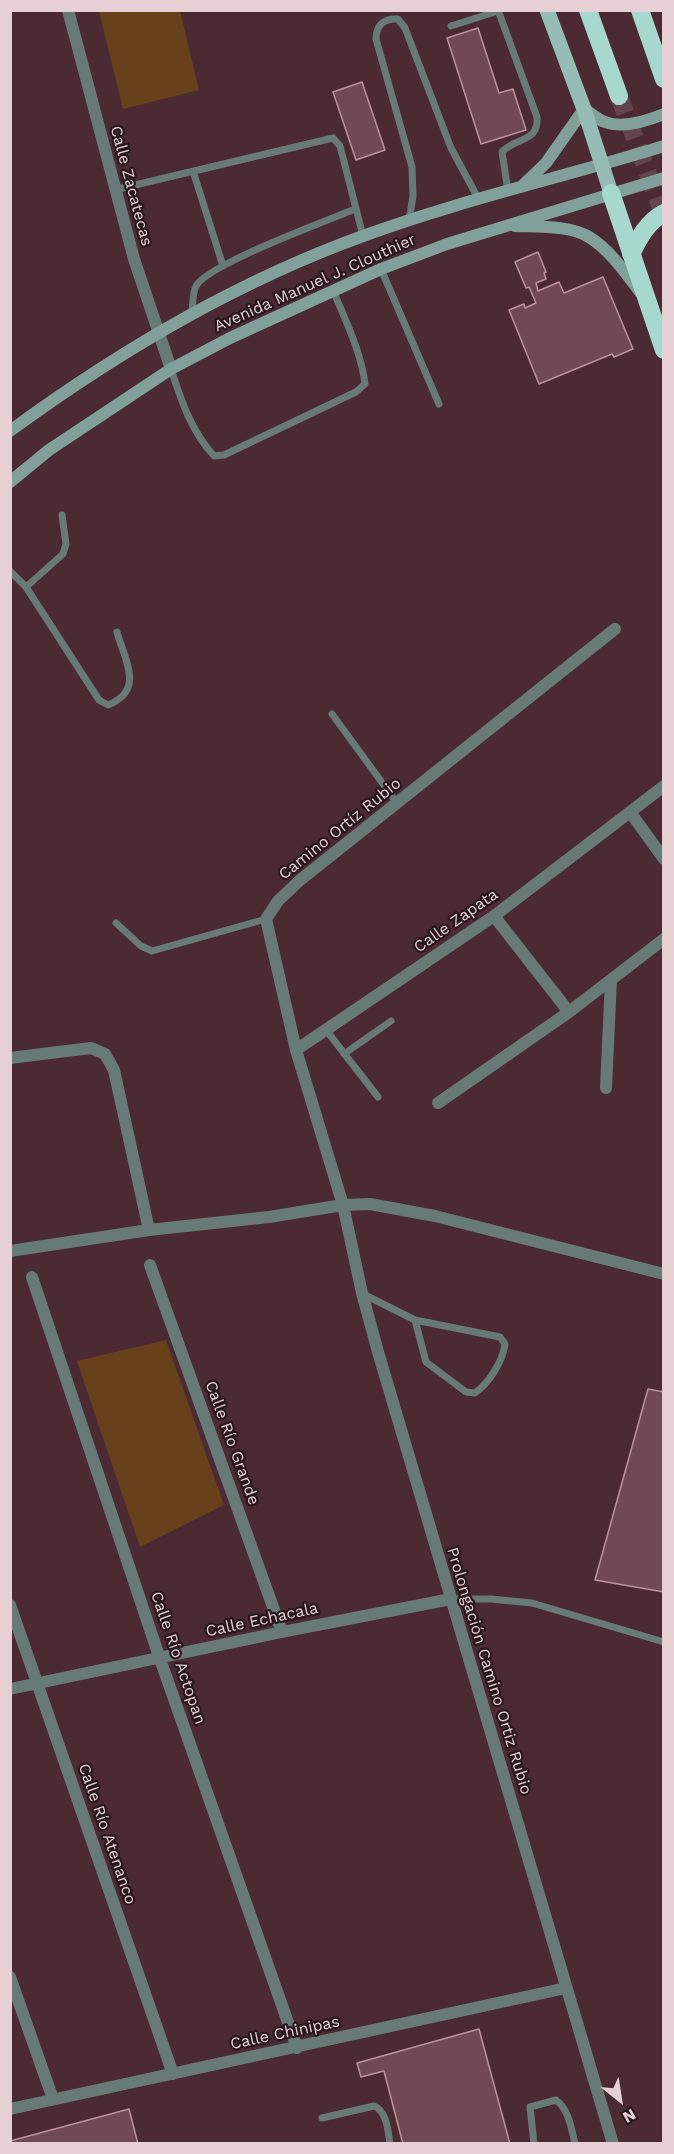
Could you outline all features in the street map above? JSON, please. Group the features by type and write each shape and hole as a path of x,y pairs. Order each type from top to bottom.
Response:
{"highway":[{"path":"588,10 619,96"},
{"path":"640,10 663,80"},
{"path":"611,193 663,350"},
{"path":"631,254 645,229 654,218 663,213"}],"main road":[{"path":"548,10 584,109 611,193"},
{"path":"584,109 606,123 647,121 663,114"},
{"path":"514,189 546,164 584,109"},
{"name":"Avenida Manuel J. Clouthier","path":"10,431 60,395 160,331 261,278 363,236 663,146"},
{"name":"Avenida Manuel J. Clouthier","path":"10,482 49,450 171,369 230,338 333,290 447,244 663,178"},
{"path":"508,225 570,230 588,236 606,251 646,302"}],"street":[{"name":"Calle Zacatecas","path":"68,10 114,190 134,259 171,369"},
{"name":"Camino Ortíz Rubio","path":"266,919 278,901 299,881 615,629"},
{"name":"Calle Zapata","path":"296,1050 494,916 663,786"},
{"path":"630,812 663,859"},
{"path":"494,916 568,1012"},
{"path":"266,919 296,1050 343,1205"},
{"path":"438,1103 568,1012 663,939"},
{"path":"606,1088 611,980"},
{"path":"10,1058 91,1048 105,1054 114,1070 149,1230"},
{"path":"10,1251 149,1230 290,1215 343,1205 370,1204 402,1209 663,1274"},
{"name":"Prolongación Camino Ortiz Rubio","path":"343,1205 362,1293 613,2144"},
{"name":"Calle Río Grande","path":"150,1265 282,1632"},
{"name":"Calle Río Actopan","path":"32,1277 160,1659 297,2048"},
{"name":"Calle Echacala","path":"10,1689 451,1599"},
{"name":"Calle Río Atenanco","path":"10,1605 173,2074"},
{"path":"10,1977 53,2098"},
{"name":"Calle Chinipas","path":"10,2109 566,1988"}],"lane":[{"path":"451,26 498,11 537,117 534,133 506,147 502,152 514,189"},
{"path":"409,221 413,196 412,167 376,39 376,29 381,23 390,19 398,19 405,28 451,148 479,200"},
{"path":"114,190 333,138 340,146 363,236"},
{"path":"193,171 223,266"},
{"path":"192,314 196,286 213,271 355,209"},
{"path":"381,269 439,404"},
{"path":"171,369 184,410 204,445 214,456 224,455 346,397 365,384 351,334 333,290"},
{"path":"26,587 63,554 66,544 62,515"},
{"path":"10,571 26,587 99,700 108,705 123,696 131,682 117,632"},
{"path":"332,714 397,803"},
{"path":"116,923 141,946 152,951 266,919"},
{"path":"344,1054 391,1021"},
{"path":"326,1030 378,1097"},
{"path":"362,1293 415,1320 500,1337 505,1344 504,1353 484,1387 476,1393 466,1392 426,1362 415,1320"},
{"path":"451,1599 491,1599 532,1603 663,1642"},
{"path":"534,2144 530,2107 556,2100 567,2112 575,2144"},
{"path":"322,2118 374,2106 379,2107 384,2115 390,2144"}],"shaded area":[{"path":"99,11 180,11 199,90 123,109"},
{"path":"166,1340 224,1505 140,1547 77,1361"}],"building":[{"path":"478,28 499,93 513,89 526,130 481,144 447,38"},
{"path":"362,82 385,150 356,160 333,92"},
{"path":"538,252 546,272 544,273 546,279 536,283 538,291 559,282 564,293 603,277 633,349 614,357 612,354 539,384 509,310 524,304 525,308 536,303 529,287 526,288 515,262"},
{"path":"648,1389 664,1392 664,1592 595,1580"},
{"path":"479,2029 510,2144 403,2144 384,2071 361,2077 357,2063"},
{"path":"129,2109 138,2144 10,2144 10,2141"}],"tunnel":[{"path":"619,96 664,216"}]}
